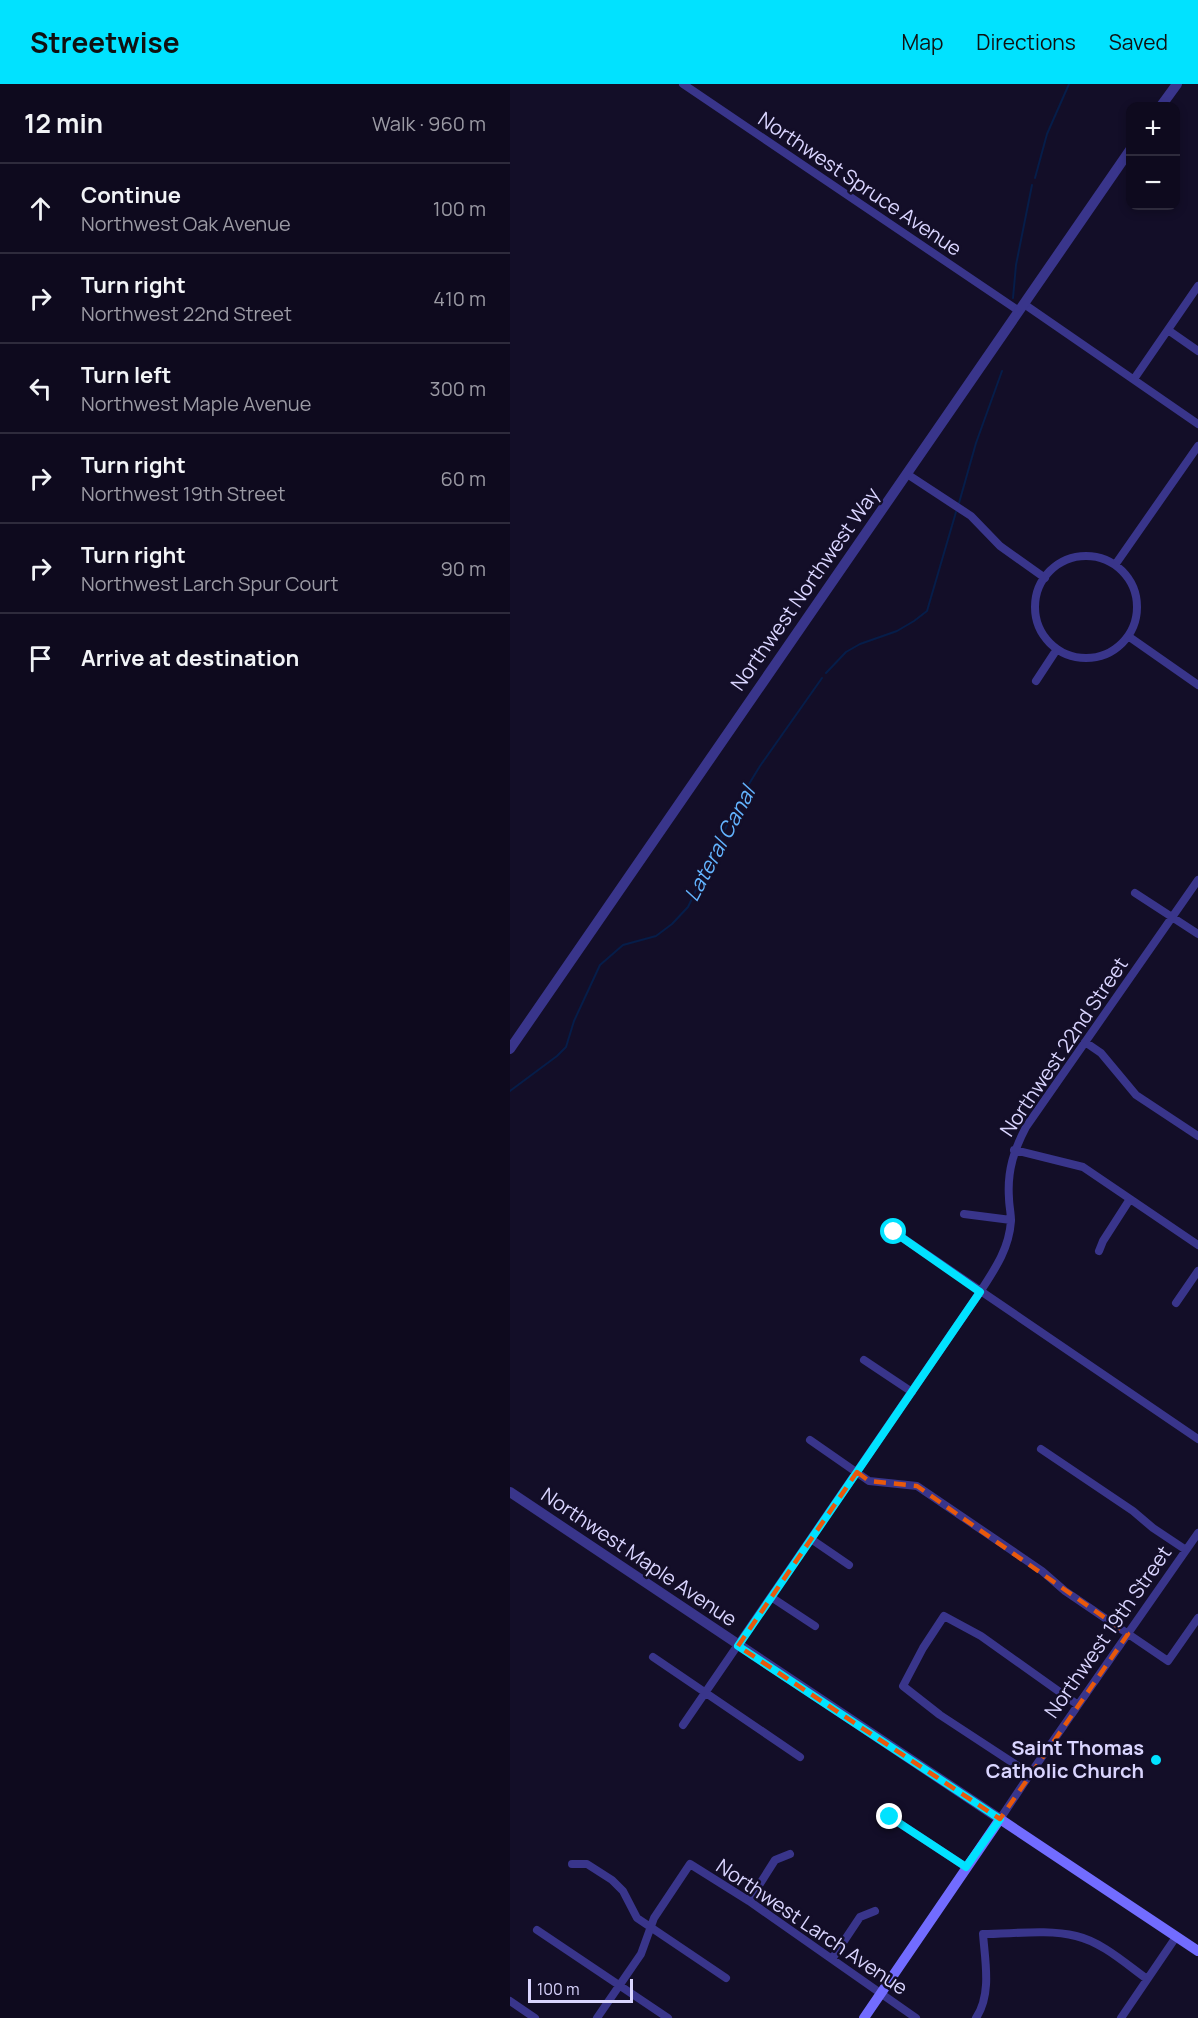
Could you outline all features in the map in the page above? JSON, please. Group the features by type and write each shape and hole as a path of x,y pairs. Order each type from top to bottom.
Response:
{"main road":[{"name":"Northwest 19th Street","path":"864,2018 1000,1819"},
{"name":"Northwest Maple Avenue","path":"1000,1819 1198,1951"}],"street":[{"name":"Northwest Spruce Avenue","path":"683,84 1198,423"},
{"path":"1164,102 1176,84"},
{"name":"Northwest Northwest Way","path":"510,1049 1127,156"},
{"path":"1134,379 1198,286"},
{"path":"1167,330 1198,351"},
{"path":"1115,565 1198,446"},
{"path":"907,474 971,516 1000,546 1045,578"},
{"path":"1086,556 1104,559 1115,565 1130,580 1136,594 1138,610 1135,626 1115,650 1101,657 1085,659 1068,655 1052,646 1041,632 1035,615 1036,597 1045,578 1053,567 1069,559 1086,556"},
{"path":"1128,636 1198,685"},
{"path":"1036,681 1057,649"},
{"name":"Northwest 22nd Street","path":"683,1725 1003,1256 1011,1220 1009,1170 1014,1150 1026,1127 1198,880"},
{"path":"1135,892 1198,934"},
{"path":"1085,1042 1101,1053 1136,1095 1198,1136"},
{"path":"1014,1150 1083,1167 1198,1245"},
{"path":"1099,1251 1102,1241 1130,1199"},
{"path":"964,1214 1011,1220"},
{"path":"894,1232 1198,1438"},
{"path":"1176,1303 1198,1271"},
{"path":"864,1360 912,1392"},
{"path":"810,1440 869,1481 917,1486 1168,1661 1198,1619"},
{"path":"1041,1449 1186,1550"},
{"name":"Northwest Maple Avenue","path":"510,1492 1000,1819"},
{"name":"Northwest 19th Street","path":"1000,1819 1198,1533"},
{"path":"811,1539 849,1565"},
{"path":"771,1597 815,1626"},
{"path":"1029,1774 940,1715 903,1686 923,1648 944,1616 981,1636 1078,1705"},
{"path":"653,1657 800,1757"},
{"path":"890,1817 966,1867"},
{"path":"749,1901 775,1860 790,1854"},
{"path":"572,1864 587,1864 612,1880 623,1892 636,1918 726,1978"},
{"name":"Northwest Larch Avenue","path":"651,1928 654,1918 690,1864 749,1901 916,2018"},
{"path":"832,1959 860,1917 875,1911"},
{"path":"597,2018 640,1954 651,1928"},
{"path":"537,1930 668,2018"},
{"path":"976,2018 981,2010 986,1987 983,1934 1077,1936 1100,1947 1147,1979"},
{"path":"1121,2018 1176,1937"},
{"path":"510,2001 533,2017"}],"highlighted area":[{"path":"857,1472 869,1481 917,1486 1128,1634 1000,1819 738,1646"}],"waterway":[{"path":"1035,178 1047,134 1069,84"},
{"path":"1013,298 1016,265 1032,185"},
{"name":"Lateral Canal","path":"959,503 976,443 1002,371"},
{"name":"Lateral Canal","path":"826,673 846,652 860,644 897,631 927,611 956,512"},
{"name":"Lateral Canal","path":"510,1091 566,1047 574,1021 600,965 623,945 656,936 672,924 688,907 738,802 760,766 822,678"}],"place":[{"name":"Saint Thomas Catholic Church","path":"1156,1760"}],"route":[{"path":"890,1817 966,1867 1000,1819 738,1646 980,1292 894,1232"}]}
